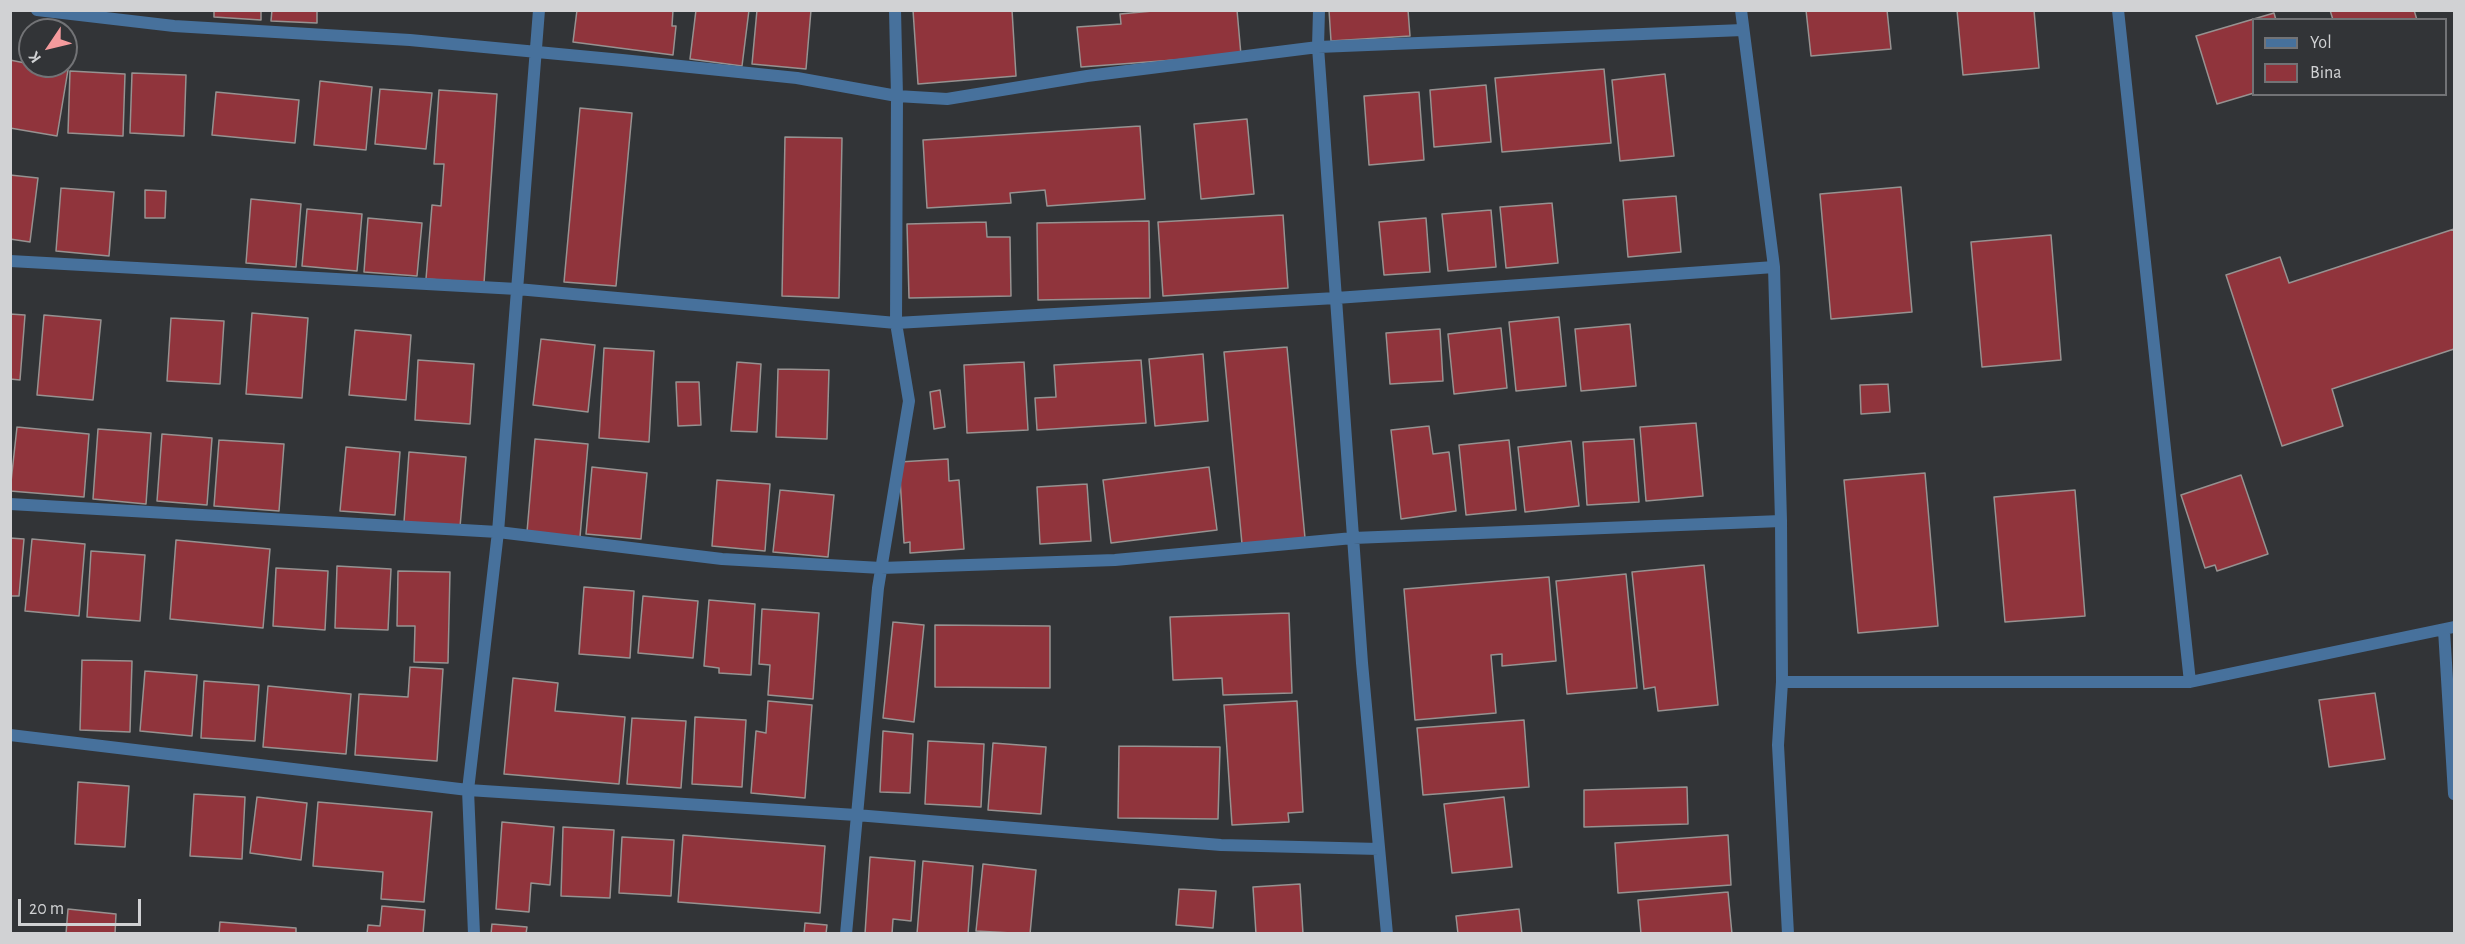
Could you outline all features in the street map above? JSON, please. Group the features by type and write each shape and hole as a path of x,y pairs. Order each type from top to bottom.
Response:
{"street":[{"path":"37,10 174,26 410,40 536,52 797,78 897,96 947,99 1087,76 1318,47 1743,30"},
{"path":"474,933 468,790 498,532 539,10"},
{"path":"846,933 881,568 909,401 896,322 895,10"},
{"path":"1319,10 1318,47 1353,538 1387,933"},
{"path":"1741,10 1774,267 1781,521 1782,682 1778,745 1788,933"},
{"path":"2118,10 2190,682"},
{"path":"10,261 517,289 896,322 1336,298 1774,267"},
{"path":"10,504 498,532 722,559 881,568 1115,560 1353,538 1781,521"},
{"path":"1782,682 2190,682 2449,629 2454,794"},
{"path":"10,735 468,790 856,815 1221,846 1379,849"}],"building":[{"path":"214,10 261,10 261,20 214,17"},
{"path":"272,10 317,10 317,23 271,21"},
{"path":"577,10 673,10 672,26 676,26 673,55 573,42"},
{"path":"696,10 749,10 742,66 690,59"},
{"path":"757,10 811,10 806,69 752,64"},
{"path":"913,10 1012,10 1016,76 918,84"},
{"path":"1164,10 1237,10 1241,55 1081,67 1077,27 1121,24 1120,14"},
{"path":"1329,10 1408,10 1410,36 1331,41"},
{"path":"1806,10 1887,10 1891,49 1811,56"},
{"path":"1957,10 2034,10 2039,68 1963,75"},
{"path":"2330,10 2414,10 2416,18 2332,18"},
{"path":"2274,13 2275,18 2257,18"},
{"path":"2252,19 2252,94 2217,104 2196,36"},
{"path":"10,60 18,62 18,78 67,78 57,136 10,128"},
{"path":"1604,69 1611,143 1502,152 1495,78"},
{"path":"78,71 125,74 123,136 68,133 70,78 78,78"},
{"path":"132,73 186,75 184,136 130,133"},
{"path":"1665,74 1674,156 1620,161 1612,80"},
{"path":"320,81 372,87 366,150 314,145"},
{"path":"1486,85 1491,142 1434,147 1430,90"},
{"path":"380,89 432,93 426,149 375,144"},
{"path":"439,90 497,94 484,283 426,279 432,205 441,206 444,164 434,164"},
{"path":"216,92 299,100 295,143 212,135"},
{"path":"1419,92 1424,160 1369,165 1364,96"},
{"path":"580,108 632,113 616,286 564,282"},
{"path":"1247,119 1254,194 1201,199 1194,124"},
{"path":"1140,126 1145,199 1047,206 1045,190 1010,193 1011,203 927,208 923,140"},
{"path":"785,137 842,138 839,298 782,296"},
{"path":"10,175 38,178 30,242 10,239"},
{"path":"1901,187 1912,312 1831,319 1820,194"},
{"path":"61,188 114,192 109,256 56,251"},
{"path":"145,190 166,191 165,218 145,218"},
{"path":"1676,196 1681,252 1628,257 1623,200"},
{"path":"251,199 301,204 296,267 246,263"},
{"path":"1552,203 1558,263 1506,268 1500,207"},
{"path":"307,209 362,214 357,271 302,266"},
{"path":"1491,210 1496,267 1448,271 1442,214"},
{"path":"1283,215 1288,288 1163,296 1158,222"},
{"path":"368,218 422,223 417,276 364,272"},
{"path":"1426,218 1430,272 1384,275 1379,222"},
{"path":"1149,221 1150,298 1038,300 1037,223"},
{"path":"986,222 987,237 1010,237 1011,296 909,298 907,224"},
{"path":"2454,229 2454,349 2332,389 2343,426 2282,446 2226,275 2280,257 2289,283"},
{"path":"2051,235 2061,360 1982,367 1971,242"},
{"path":"252,313 308,318 302,398 246,394"},
{"path":"10,314 25,315 20,380 10,379"},
{"path":"44,315 101,320 93,400 37,395"},
{"path":"1559,317 1566,386 1516,391 1509,322"},
{"path":"171,318 224,321 220,384 167,381"},
{"path":"1630,324 1636,386 1581,391 1575,329"},
{"path":"1501,328 1507,388 1454,394 1448,334"},
{"path":"1440,329 1443,381 1390,384 1386,333"},
{"path":"355,330 411,335 406,400 349,395"},
{"path":"541,339 595,345 588,412 533,405"},
{"path":"1287,347 1305,538 1242,544 1224,352"},
{"path":"604,348 654,351 649,442 599,438"},
{"path":"1203,354 1208,421 1155,426 1149,359"},
{"path":"418,360 474,364 470,424 415,420"},
{"path":"1141,360 1146,423 1037,430 1035,398 1056,397 1054,365"},
{"path":"737,362 761,364 757,432 731,431"},
{"path":"1024,362 1028,430 967,433 964,365"},
{"path":"778,369 829,370 827,439 776,437"},
{"path":"676,382 699,382 701,425 678,426"},
{"path":"1888,384 1890,412 1861,414 1860,385"},
{"path":"940,390 945,427 934,429 930,392"},
{"path":"1696,423 1703,496 1646,501 1640,427"},
{"path":"1429,426 1433,454 1449,452 1456,511 1401,519 1391,430"},
{"path":"17,427 89,434 84,497 10,491"},
{"path":"98,429 151,433 146,504 93,499"},
{"path":"162,434 212,438 207,505 157,501"},
{"path":"535,439 588,444 580,537 527,532"},
{"path":"1634,439 1639,502 1587,505 1583,442"},
{"path":"219,440 284,444 279,511 214,506"},
{"path":"1509,440 1516,510 1466,515 1459,445"},
{"path":"1571,441 1579,506 1525,512 1518,447"},
{"path":"346,447 400,452 395,515 340,511"},
{"path":"409,452 466,457 460,527 404,522"},
{"path":"948,459 949,481 959,480 964,549 910,553 910,542 904,543 899,462"},
{"path":"592,467 647,473 641,539 586,534"},
{"path":"1209,467 1217,530 1111,543 1103,480"},
{"path":"1925,473 1938,626 1858,633 1844,480"},
{"path":"2241,475 2268,554 2217,571 2215,565 2205,568 2181,495"},
{"path":"717,480 770,484 765,551 712,546"},
{"path":"1087,484 1091,541 1040,544 1037,487"},
{"path":"780,490 834,495 828,557 773,552"},
{"path":"2075,490 2085,616 2005,622 1994,497"},
{"path":"10,538 24,539 19,596 10,596"},
{"path":"32,539 85,544 79,616 25,611"},
{"path":"176,540 270,549 263,628 170,619"},
{"path":"91,551 145,555 140,621 87,617"},
{"path":"1704,565 1718,705 1658,711 1655,687 1644,689 1632,572"},
{"path":"337,566 391,569 388,630 335,628"},
{"path":"276,568 328,571 325,630 273,626"},
{"path":"398,571 450,572 448,663 414,662 415,626 397,626"},
{"path":"1626,574 1637,688 1567,694 1556,581"},
{"path":"1549,577 1556,661 1502,666 1502,654 1491,655 1496,713 1415,720 1404,589"},
{"path":"584,587 634,591 630,658 579,654"},
{"path":"643,596 698,601 693,658 638,653"},
{"path":"709,600 755,604 751,675 719,673 719,668 704,666"},
{"path":"762,609 819,613 813,699 768,695 770,665 759,664"},
{"path":"1289,613 1292,693 1223,695 1222,678 1173,680 1170,617"},
{"path":"893,622 924,625 914,722 883,718"},
{"path":"935,625 1050,626 1050,688 935,687"},
{"path":"82,660 132,661 130,732 80,730"},
{"path":"410,667 443,669 437,761 355,755 359,694 408,697"},
{"path":"145,671 197,675 192,736 140,731"},
{"path":"513,678 558,683 555,711 625,717 619,784 504,774"},
{"path":"204,681 259,685 255,741 201,738"},
{"path":"268,686 351,694 346,754 263,747"},
{"path":"2375,693 2385,759 2329,767 2319,700"},
{"path":"768,701 812,705 805,798 751,793 756,731 766,733"},
{"path":"1297,701 1303,812 1288,813 1289,822 1232,825 1224,705"},
{"path":"695,717 746,720 742,787 692,784"},
{"path":"632,718 686,721 681,788 627,784"},
{"path":"1524,720 1529,787 1423,795 1417,728"},
{"path":"883,731 913,734 910,793 880,792"},
{"path":"928,741 984,744 981,807 925,804"},
{"path":"993,743 1046,747 1041,814 988,810"},
{"path":"1119,746 1220,747 1218,819 1118,818"},
{"path":"78,782 129,786 125,847 75,844"},
{"path":"1687,787 1688,824 1584,827 1584,790"},
{"path":"194,794 245,797 242,859 190,856"},
{"path":"257,797 307,803 301,860 250,853"},
{"path":"1504,797 1512,867 1452,873 1444,804"},
{"path":"318,802 432,812 424,902 381,899 383,872 313,866"},
{"path":"502,822 554,827 550,885 531,883 529,912 496,909"},
{"path":"563,827 614,830 610,898 561,896"},
{"path":"683,835 825,846 820,913 678,902"},
{"path":"1728,835 1731,885 1618,893 1615,843"},
{"path":"622,837 674,840 671,896 619,893"},
{"path":"870,857 915,861 911,921 893,919 892,934 865,934"},
{"path":"923,861 973,866 968,934 917,934"},
{"path":"983,864 1036,870 1030,934 976,931"},
{"path":"1300,884 1303,934 1256,934 1253,887"},
{"path":"1179,889 1216,891 1213,928 1176,925"},
{"path":"1728,892 1732,934 1641,934 1638,900"},
{"path":"382,906 425,910 423,934 367,934 368,925 380,926"},
{"path":"68,909 116,914 115,934 66,934"},
{"path":"1519,909 1522,934 1458,934 1456,916"},
{"path":"220,922 296,928 296,934 219,934"},
{"path":"805,923 827,925 826,934 804,934"},
{"path":"492,924 527,927 526,934 491,934"}]}
